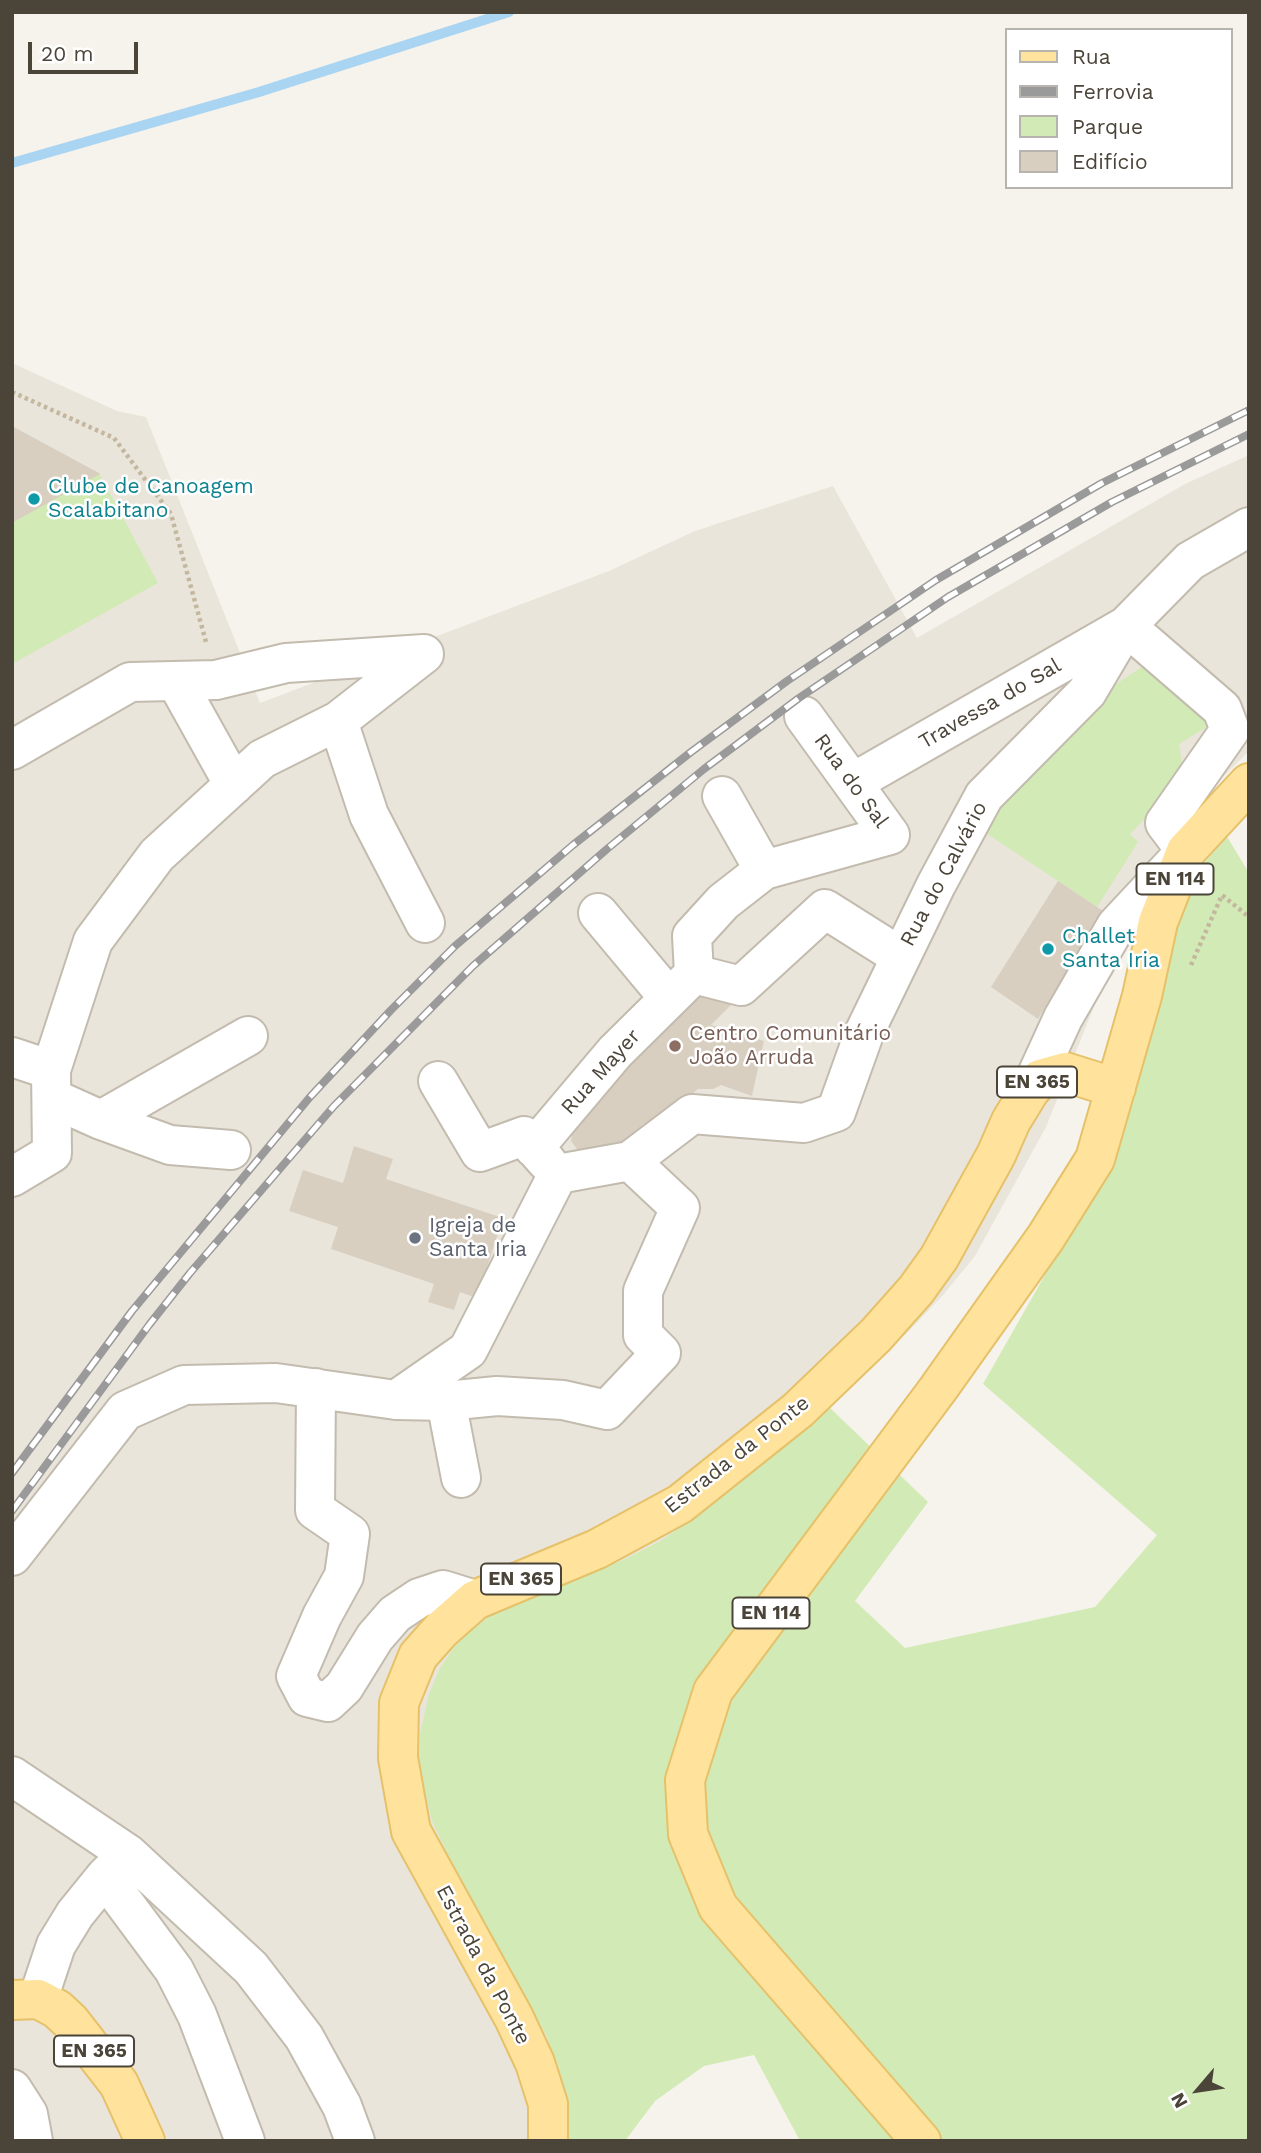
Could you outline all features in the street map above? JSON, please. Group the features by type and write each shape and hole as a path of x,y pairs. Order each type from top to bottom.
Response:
{"main road":[{"name":"EN 114","path":"921,2141 718,1907 688,1834 685,1780 713,1691 938,1389 1046,1237 1095,1159 1142,996 1158,922 1186,851 1249,783"},
{"name":"EN 365","path":"1030,1090 1040,1079 1065,1072 1116,1088"},
{"name":"Estrada da Ponte","path":"548,2141 548,2104 535,2063 514,2018 411,1831 398,1758 399,1703 418,1656 441,1630 475,1600 597,1549 680,1504 798,1410 876,1335 916,1290 939,1258 1030,1090"},
{"name":"EN 365","path":"25,2000 57,2009 88,2042 119,2084 145,2141"}],"street":[{"name":"Rua do Calvário","path":"630,1161 692,1114 804,1124 836,1112 865,1031 936,885 984,796 1087,692 1126,626 1190,561 1249,527"},
{"path":"1030,1090 1063,1018 1115,926 1186,851 1165,823 1230,730 1222,709 1126,626"},
{"name":"Travessa do Sal","path":"854,782 1126,626"},
{"path":"12,750 130,682 216,680 286,663 424,654 338,721 262,759 157,855 93,941 51,1084 52,1153 12,1177"},
{"path":"176,681 234,785"},
{"name":"Rua do Sal","path":"681,986 692,936 723,902 764,870 890,835 804,716"},
{"path":"338,721 369,815 425,923"},
{"path":"722,796 764,870"},
{"path":"598,913 681,986 741,986 825,909 901,957"},
{"name":"Rua Mayer","path":"397,1400 468,1350 546,1161 615,1052 681,986"},
{"path":"101,1120 248,1036"},
{"path":"12,1057 101,1120 170,1145 231,1150"},
{"path":"12,1079 51,1084"},
{"path":"12,1556 125,1411 184,1385 276,1383 397,1400 446,1401 497,1396 563,1400 607,1410 661,1353 643,1335 643,1291 680,1208 630,1161 546,1161 524,1136 480,1152 438,1081"},
{"path":"316,1388 314,1510 350,1534 344,1576 322,1616 296,1676 307,1697 328,1702 344,1687 375,1637 395,1614 419,1598 443,1590 475,1600"},
{"path":"446,1401 461,1478"},
{"path":"12,1776 117,1865 251,1968 304,2037 342,2106 355,2141"},
{"path":"25,2000 75,1914 117,1865"},
{"path":"117,1865 197,2015 245,2141"},
{"path":"12,2089 28,2114 33,2141"}],"path":[{"path":"12,393 114,438 171,514 216,680"},
{"path":"1186,976 1222,895 1249,917"}],"shaded area":[{"path":"12,363 117,411 146,417 260,703 609,571 695,531 833,486 917,638 1185,484 1249,455 1249,751 1199,801 1154,856 1046,1127 975,1256 907,1333 700,1514 660,1541 623,1560 536,1590 449,1857 545,2033 558,2065 568,2141 12,2141"}],"green space":[{"path":"99,473 158,583 12,664 12,523"},
{"path":"1152,660 1206,717 1205,728 1179,744 1184,777 1130,834 1138,842 1097,907 980,829 1078,710"},
{"path":"1226,835 1249,873 1249,2141 800,2141 754,2055 704,2066 655,2101 625,2141 568,2141 558,2065 545,2033 432,1821 419,1766 420,1734 429,1694 440,1668 460,1639 492,1614 536,1590 623,1560 660,1541 700,1514 827,1405 928,1502 855,1601 905,1648 1095,1607 1157,1535 983,1384 1058,1252 1182,892"}],"building":[{"name":"Clube de Canoagem Scalabitano","path":"12,426 99,473 100,474 12,523"},
{"name":"Challet Santa Iria","path":"1058,881 1103,911 1038,1019 991,987"},
{"path":"715,981 736,1000 711,1025 764,1041 752,1096 721,1085 713,1089 698,1089 638,1137 583,1157 571,1141 574,1119 623,1064"},
{"name":"Igreja de Santa Iria","path":"354,1146 393,1159 386,1179 503,1218 477,1298 460,1292 454,1310 428,1302 434,1284 331,1249 338,1227 289,1211 303,1170 343,1183"}],"waterway":[{"path":"12,163 259,92 509,12"}],"railway":[{"path":"12,1473 132,1311 310,1097 455,946 573,845 691,752 787,681 936,580 1102,483 1249,410"},
{"path":"12,1511 190,1273 334,1106 473,966 607,849 704,769 799,698 948,597 1112,502 1249,434"}],"place":[{"name":"Clube de Canoagem Scalabitano","path":"34,499"},
{"name":"Challet Santa Iria","path":"1048,949"},
{"name":"Centro Comunitário João Arruda","path":"675,1046"},
{"name":"Igreja de Santa Iria","path":"415,1238"}]}
